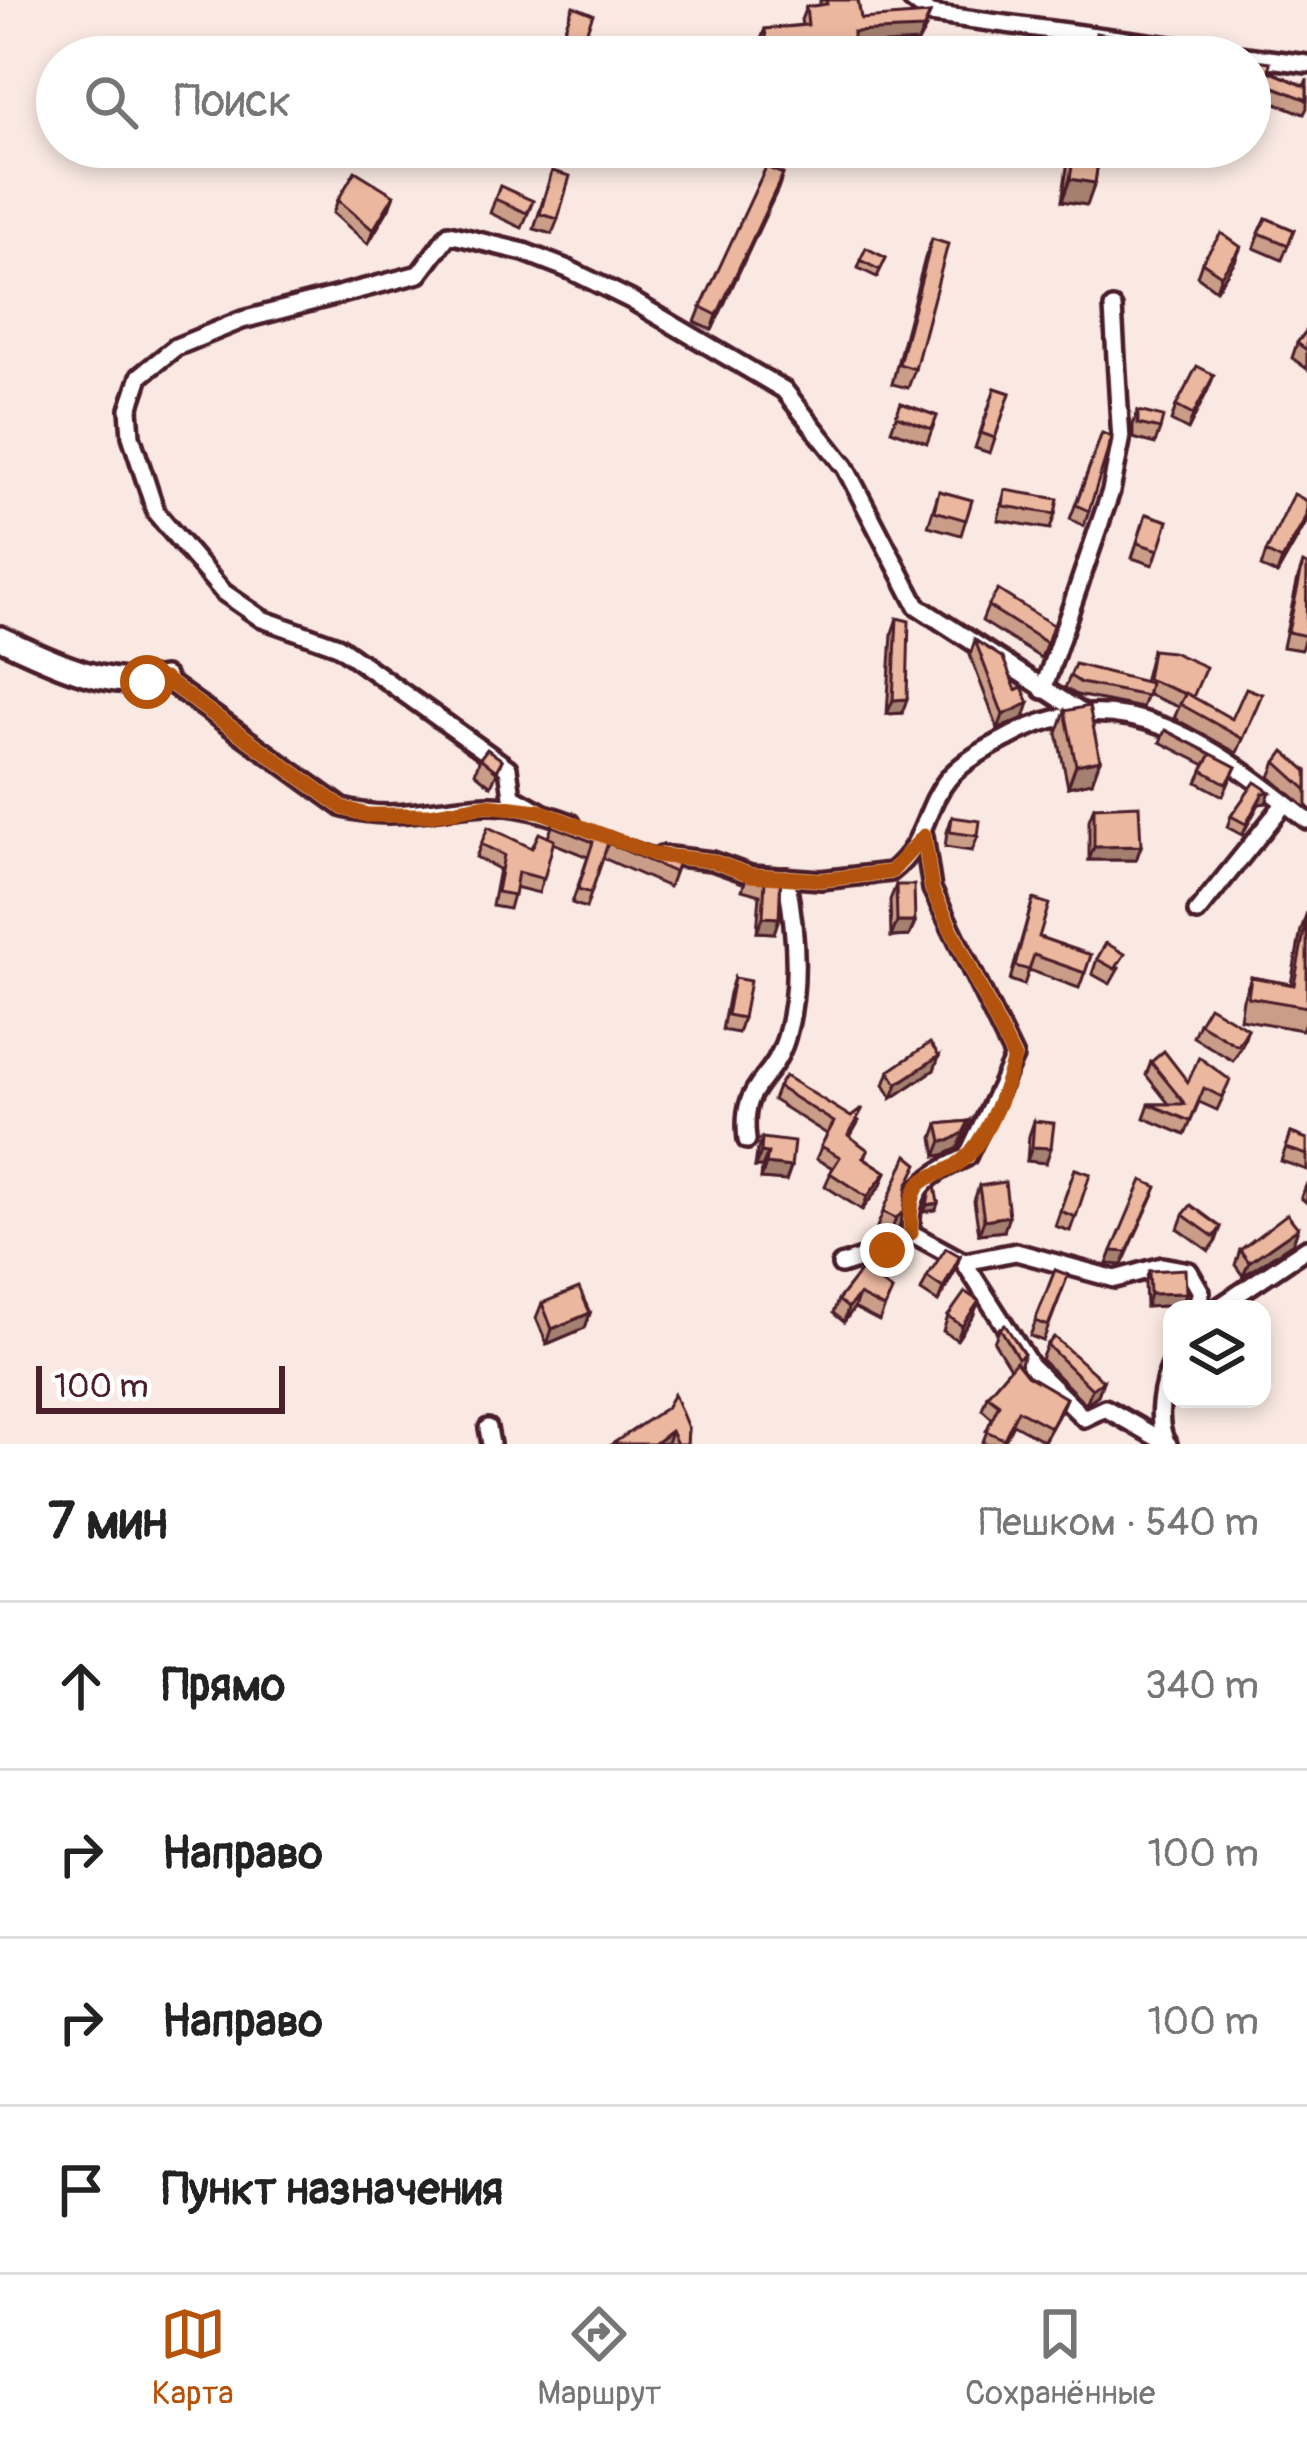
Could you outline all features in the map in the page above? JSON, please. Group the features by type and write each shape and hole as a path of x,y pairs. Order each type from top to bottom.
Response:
{"street":[{"path":"912,0 930,14 1096,36"},
{"path":"1271,59 1307,64"},
{"path":"598,833 512,796 508,768 452,723 338,646 262,619 210,577 156,513 140,474 129,409 140,376 176,347 242,320 419,274 449,234 524,252 631,300 784,390 845,467 903,588 917,606 1079,711 1192,735 1307,820"},
{"path":"1043,691 1111,491 1121,441 1113,308"},
{"path":"0,638 69,673 147,682 164,679 343,808 382,815 430,815 487,805 539,811"},
{"path":"637,848 712,861 751,875 821,880 891,872 924,836 949,778 981,751 1039,721 1079,711"},
{"path":"1197,912 1285,803"},
{"path":"911,1233 910,1207 916,1189 928,1175 967,1157 1014,1058 932,890 924,836"},
{"path":"747,1140 743,1109 786,1038 798,940 786,877"},
{"path":"911,1233 964,1262 1054,1394 1084,1418 1105,1408 1167,1443"},
{"path":"841,1265 887,1250 911,1233"},
{"path":"1229,1300 1307,1248"},
{"path":"964,1262 1016,1252 1115,1279 1162,1267 1189,1271 1201,1292 1198,1300"},
{"path":"1163,1399 1160,1430 1167,1443"}],"building":[{"path":"826,0 858,0 861,19 930,14 923,29 853,32 853,36 766,36 765,29 808,25 806,7 827,4"},
{"path":"573,6 593,14 585,36 562,36"},
{"path":"1271,72 1307,87 1307,100 1271,86"},
{"path":"766,168 783,174 717,315 701,307"},
{"path":"1072,168 1097,168 1095,183 1070,179"},
{"path":"355,171 394,195 373,230 338,200"},
{"path":"552,171 570,176 558,219 540,214"},
{"path":"500,186 533,201 527,213 495,199"},
{"path":"1266,218 1294,230 1288,245 1259,233"},
{"path":"1221,233 1241,247 1221,275 1202,262"},
{"path":"932,239 948,244 915,369 899,364"},
{"path":"866,248 886,258 880,270 860,260"},
{"path":"1307,330 1307,350 1297,343"},
{"path":"1197,366 1214,375 1193,415 1176,406"},
{"path":"995,388 1010,393 995,438 981,433"},
{"path":"901,403 937,416 932,429 896,416"},
{"path":"1138,411 1163,417 1160,429 1138,424"},
{"path":"1102,433 1112,437 1089,511 1076,505"},
{"path":"1005,490 1058,499 1055,514 1003,506"},
{"path":"939,491 972,500 966,520 934,511"},
{"path":"1294,494 1307,501 1307,516 1282,560 1266,552"},
{"path":"1146,514 1168,521 1159,550 1137,543"},
{"path":"1303,563 1307,565 1306,636 1288,632"},
{"path":"998,590 1053,625 1047,643 988,606"},
{"path":"897,618 909,621 907,699 893,700"},
{"path":"975,640 1003,658 1016,690 1022,687 1029,703 1003,715"},
{"path":"1152,650 1172,652 1206,667 1193,697 1147,679"},
{"path":"1075,664 1150,683 1147,696 1081,683 1070,676"},
{"path":"1246,688 1262,694 1243,739 1180,704 1186,693 1232,719"},
{"path":"1089,706 1100,760 1076,765 1065,711"},
{"path":"1165,730 1236,767 1227,784 1202,770 1211,754"},
{"path":"487,749 502,760 496,771 480,758"},
{"path":"1284,751 1307,771 1307,790 1276,762"},
{"path":"1255,782 1270,792 1263,793 1246,824 1231,816"},
{"path":"1139,805 1141,846 1094,847 1094,807"},
{"path":"557,814 680,857 674,872 608,843 591,893 578,889 593,842 552,826"},
{"path":"952,817 980,821 978,836 950,832"},
{"path":"488,827 532,848 539,833 554,840 544,879 518,872 514,895 497,892 504,855 481,844"},
{"path":"749,870 781,874 779,918 763,917 765,880 747,875"},
{"path":"896,885 914,885 915,922 897,922"},
{"path":"1033,899 1049,904 1039,937 1091,955 1085,973 1034,955 1029,970 1015,966"},
{"path":"1307,916 1307,1007 1248,997 1251,977 1294,985"},
{"path":"1106,943 1125,954 1115,969 1097,959"},
{"path":"734,978 750,981 743,1018 727,1015"},
{"path":"1209,1006 1248,1029 1238,1046 1199,1023"},
{"path":"930,1043 939,1056 897,1084 889,1071"},
{"path":"1164,1051 1188,1082 1199,1057 1230,1080 1222,1097 1204,1088 1190,1121 1149,1104 1185,1104 1151,1062"},
{"path":"785,1076 851,1117 863,1108 848,1135 868,1150 863,1157 886,1172 867,1197 830,1173 840,1157 821,1146 834,1122 778,1087"},
{"path":"969,1121 963,1133 942,1141 938,1124"},
{"path":"1034,1121 1054,1123 1051,1148 1032,1147"},
{"path":"1291,1133 1307,1139 1307,1155 1286,1148"},
{"path":"762,1138 794,1142 791,1167 766,1164 768,1153 761,1152"},
{"path":"907,1155 918,1164 907,1186 904,1212 896,1218 883,1212"},
{"path":"1075,1169 1090,1174 1076,1217 1060,1211"},
{"path":"1142,1180 1157,1187 1127,1252 1112,1251"},
{"path":"1005,1182 1009,1216 984,1220 979,1186"},
{"path":"935,1186 938,1203 927,1205 930,1192"},
{"path":"1191,1205 1221,1227 1214,1237 1183,1215"},
{"path":"1287,1214 1298,1228 1249,1262 1240,1250"},
{"path":"946,1248 960,1256 943,1288 927,1277"},
{"path":"863,1268 892,1291 884,1308 859,1295 848,1308 838,1300"},
{"path":"1185,1269 1186,1293 1150,1294 1149,1271"},
{"path":"1055,1270 1068,1275 1048,1326 1035,1321"},
{"path":"579,1288 590,1313 552,1329 542,1303"},
{"path":"965,1292 979,1301 962,1326 948,1316"},
{"path":"1005,1325 1024,1354 1018,1358 1000,1328"},
{"path":"1054,1337 1103,1381 1092,1389 1047,1345"},
{"path":"1016,1361 1027,1375 1066,1398 1050,1427 1018,1410 1004,1439 986,1431 999,1404 987,1395"},
{"path":"674,1394 688,1428 687,1444 677,1444 671,1431 654,1444 612,1444 666,1408"}],"route":[{"path":"147,682 164,679 311,788 343,808 367,815 430,815 487,805 539,811 656,855 712,861 751,875 821,880 891,872 924,836 932,890 1014,1058 977,1143 967,1157 928,1175 916,1189 910,1207 911,1233 887,1250"}]}
